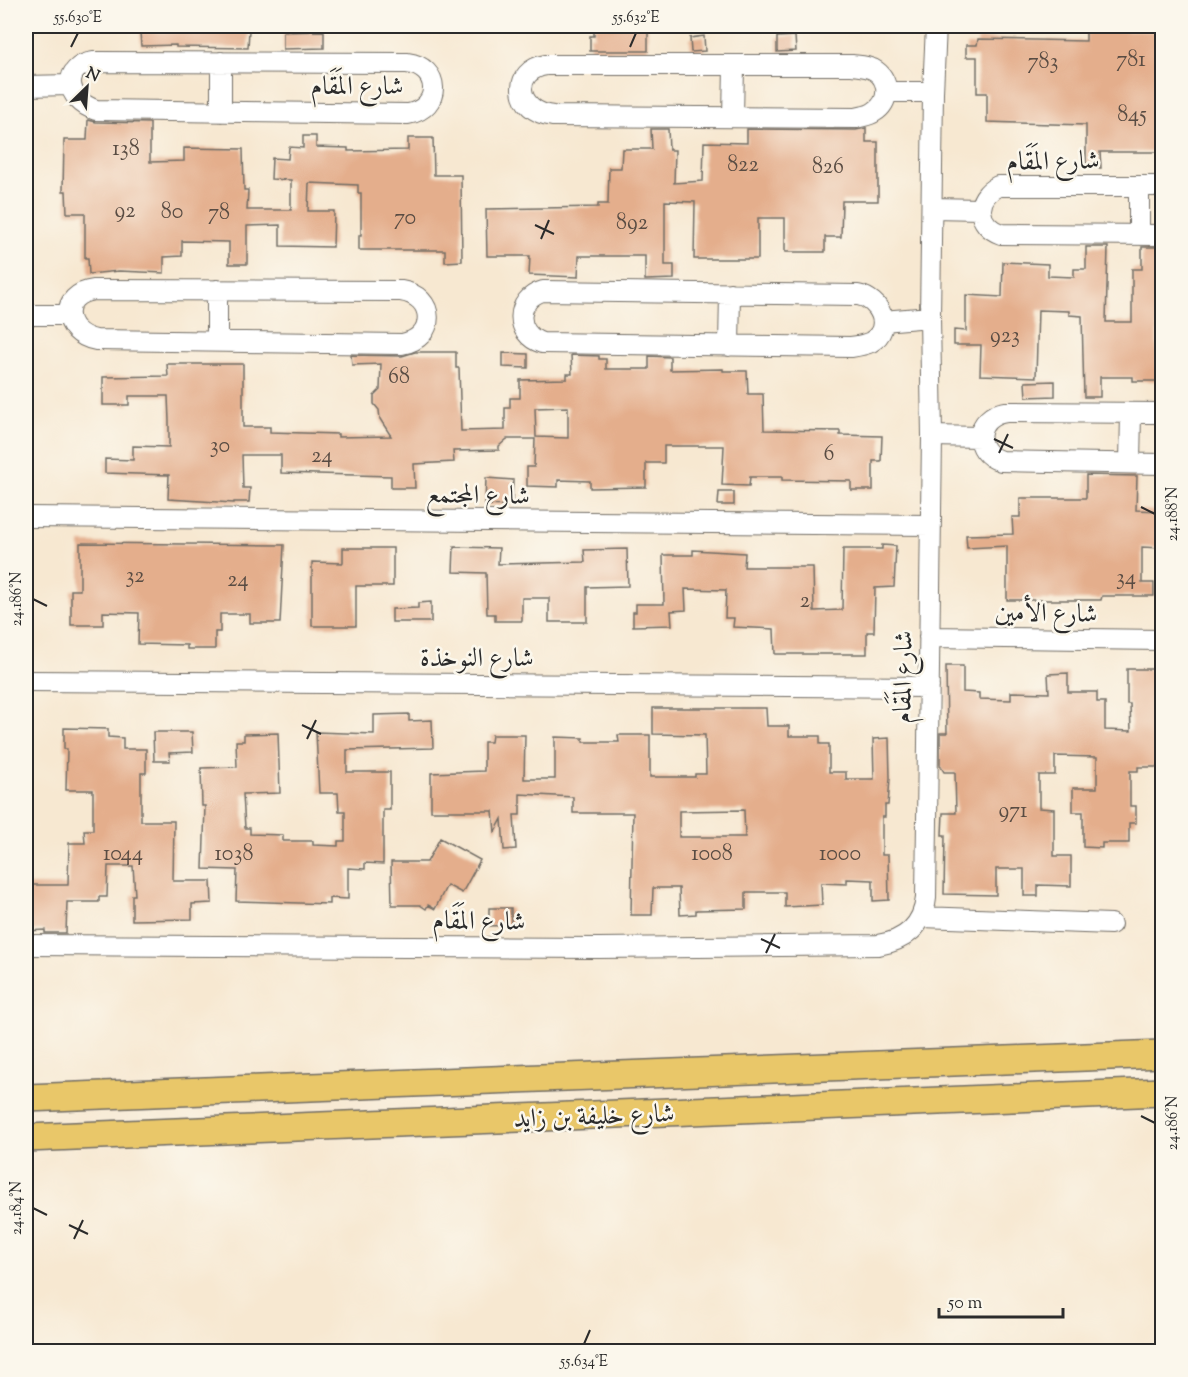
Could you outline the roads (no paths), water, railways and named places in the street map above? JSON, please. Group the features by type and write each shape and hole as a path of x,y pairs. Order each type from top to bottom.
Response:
{"highway":[{"name":"شارع خليفة بن زايد","path":"26,1098 1162,1054"},
{"name":"شارع خليفة بن زايد","path":"26,1138 1162,1092"}],"street":[{"name":"شارع المَقَام","path":"26,945 599,948 878,945 904,938 914,929 922,917 926,898 932,436 930,317 936,26"},
{"name":"شارع المَقَام","path":"221,62 414,64 421,67 431,78 433,92 422,110 408,114 96,110 79,102 72,91 71,85 75,71 87,63 221,62"},
{"path":"221,62 221,112"},
{"path":"733,117 734,65"},
{"path":"734,65 870,67 882,77 887,92 880,108 874,113 856,118 544,115 537,113 527,105 522,93 524,80 537,66 734,65"},
{"path":"26,86 71,85"},
{"path":"887,92 933,92"},
{"name":"شارع المَقَام","path":"981,209 986,195 999,186 1162,186"},
{"path":"1139,186 1139,235"},
{"path":"932,208 981,209 985,223 989,228 1001,234 1162,236"},
{"path":"217,290 217,341"},
{"path":"217,290 409,292 416,295 426,306 428,321 417,339 402,344 96,340 77,333 69,315 74,300 86,291 217,290"},
{"path":"543,291 730,293 866,297 879,306 883,321 876,337 870,343 861,346 729,346 542,343 526,333 521,320 526,301 543,291"},
{"path":"729,346 730,293"},
{"path":"26,315 69,315"},
{"path":"883,321 930,317"},
{"path":"1162,413 998,413 985,422 980,437 984,450 1001,462 1162,464"},
{"path":"1130,463 1131,413"},
{"path":"932,436 980,437"},
{"name":"شارع المجتمع","path":"26,517 930,525"},
{"name":"شارع الأمين","path":"929,637 1162,640"},
{"name":"شارع النوخذة","path":"26,681 929,687"},
{"path":"922,917 1112,924"}]}
